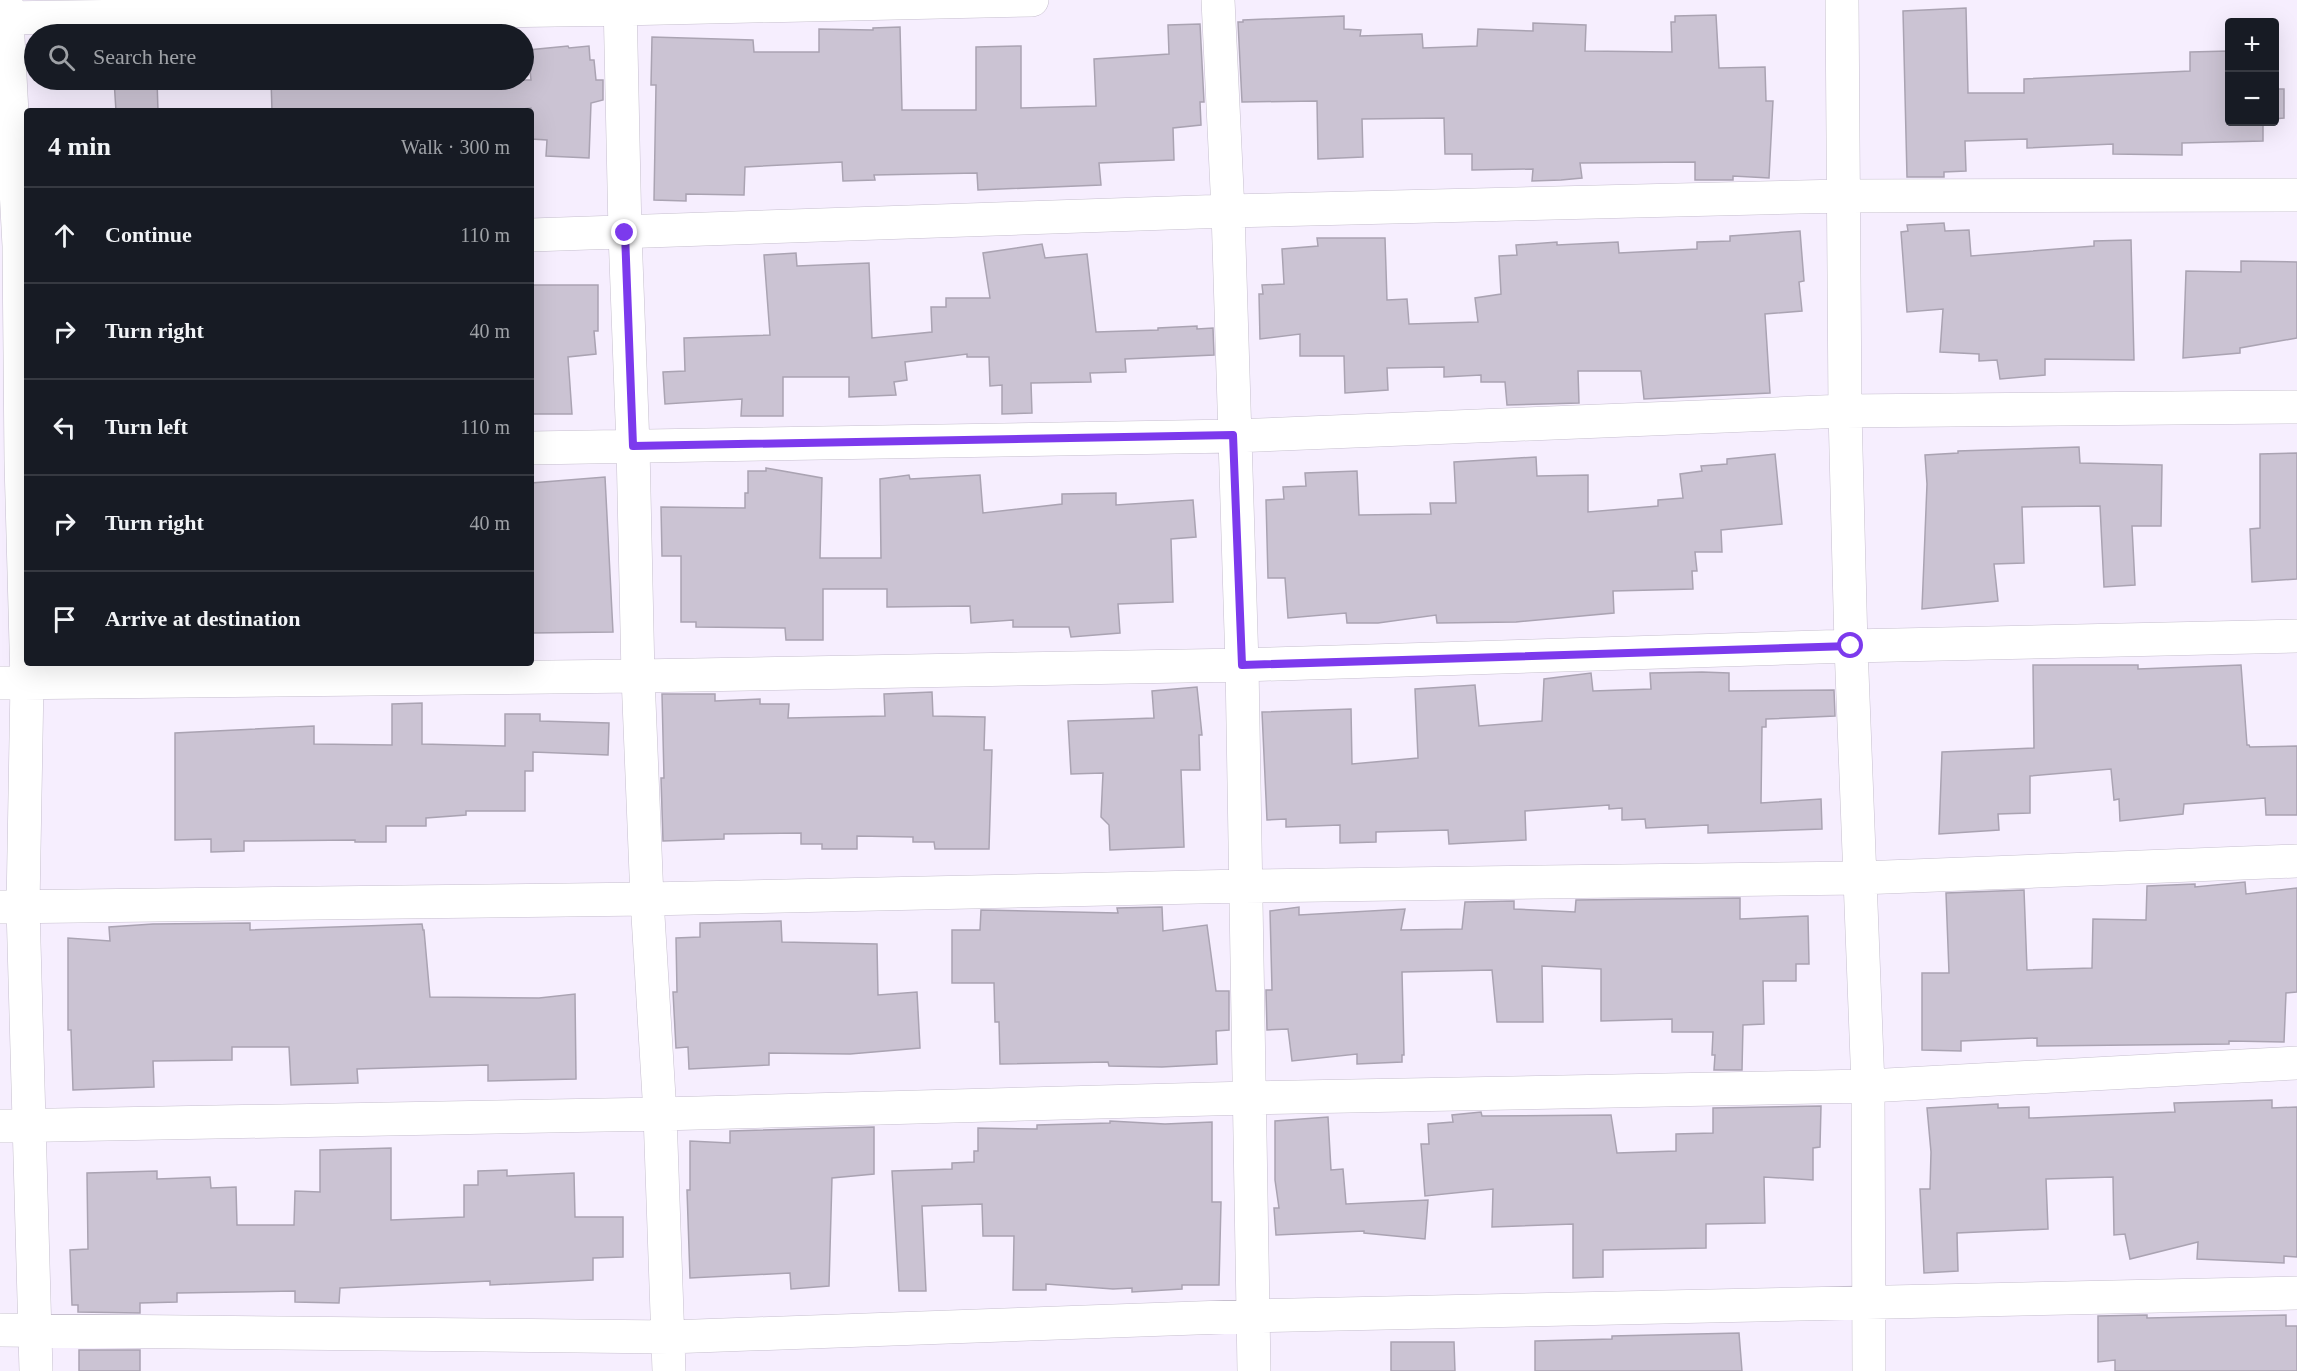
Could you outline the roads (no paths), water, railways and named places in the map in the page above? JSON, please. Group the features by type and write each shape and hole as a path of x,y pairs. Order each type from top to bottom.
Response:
{"street":[{"path":"36,1371 35,1329 15,1126 12,907 16,462 15,246 5,12 1032,0"},
{"path":"1218,0 1228,211 1233,435 1242,665 1254,1371"},
{"path":"1842,0 1845,411 1851,646 1868,1086 1869,1371"},
{"path":"620,5 638,676 647,899 660,1114 669,1371"},
{"path":"534,235 1228,211 1842,196 2297,195"},
{"path":"534,448 1233,435 1845,411 2297,407"},
{"path":"14,683 638,676 1242,665 1851,646 2297,636"},
{"path":"12,907 647,899 1244,886 1860,878 2297,861"},
{"path":"15,1126 660,1114 1249,1098 1868,1086 2297,1063"},
{"path":"0,1330 669,1337 1252,1316 2297,1293"}]}
